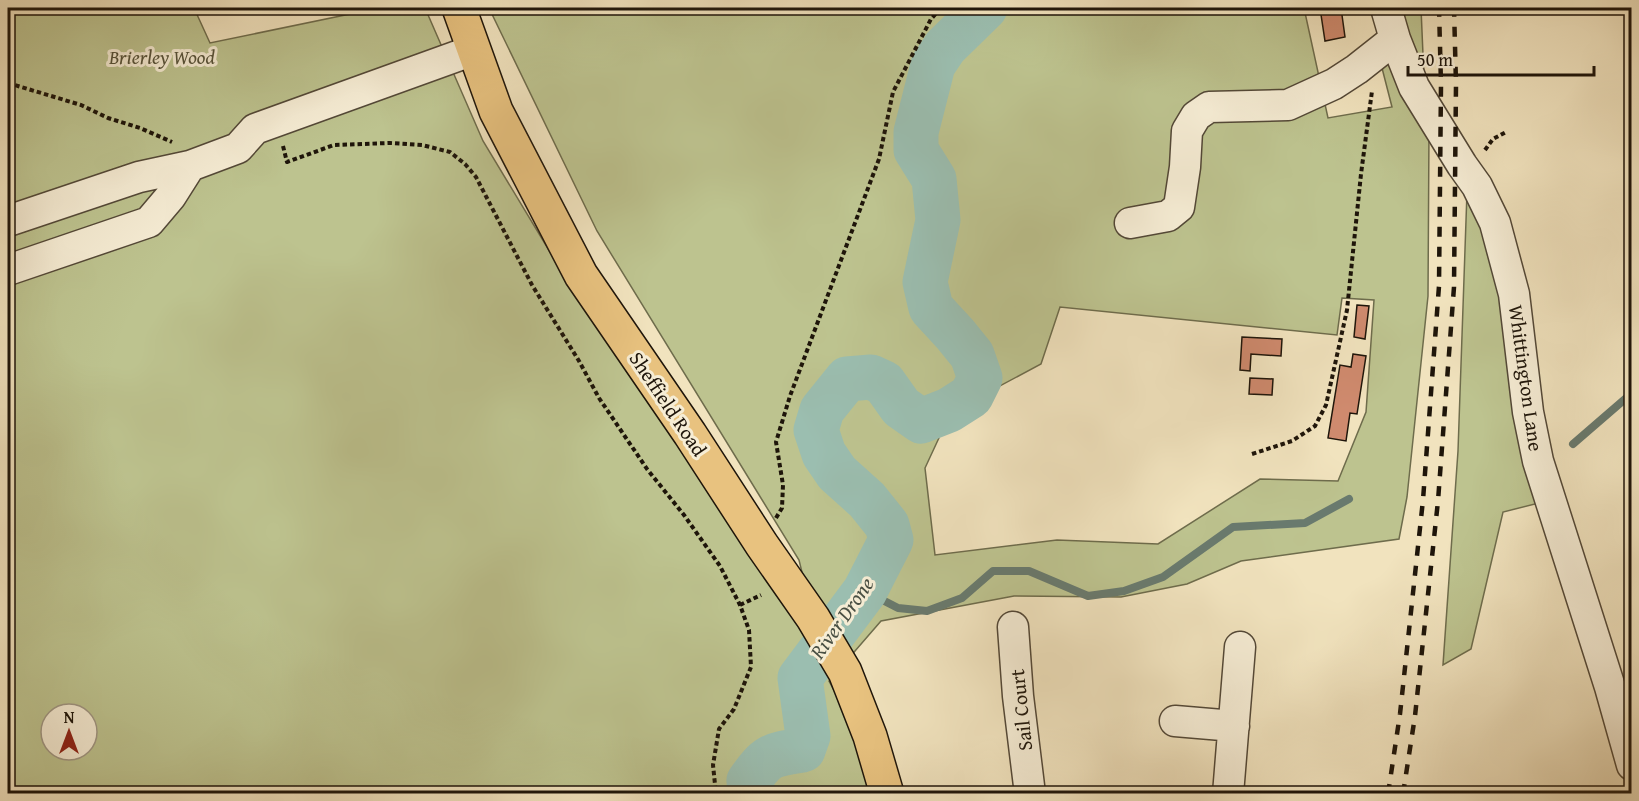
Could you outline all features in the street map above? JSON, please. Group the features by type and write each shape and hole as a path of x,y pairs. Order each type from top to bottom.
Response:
{"main road":[{"name":"Sheffield Road","path":"459,8 496,111 581,275 813,618 845,672 870,735 887,794"}],"street":[{"name":"Whittington Lane","path":"1386,8 1390,43 1414,87 1477,186 1496,223 1514,294 1528,412 1538,461 1610,687 1632,765"},
{"path":"1130,223 1168,216 1179,207 1187,131 1196,116 1209,107 1288,105 1334,84 1358,69 1390,43"},
{"path":"8,221 139,177 182,155 238,148 255,129 474,50"},
{"path":"8,270 149,222 171,196 182,155"},
{"name":"Sail Court","path":"1013,627 1018,696 1030,794"},
{"path":"1228,794 1240,647"},
{"path":"1175,721 1233,726"}],"path":[{"path":"762,544 782,508 783,485 776,442 789,396 879,159 892,92 931,19 941,8"},
{"path":"1252,454 1292,441 1316,426 1326,405 1347,310 1361,174 1376,67 1390,43"},
{"path":"8,83 81,105 108,118 140,128 182,155"},
{"path":"277,122 287,162 334,145 390,143 422,145 450,152 476,177 532,285 599,398 630,445 720,566 740,605 749,630 751,667 734,709 719,729 712,765 716,794"}],"green space":[{"name":"Brierley Wood","path":"8,8 194,8 210,43 379,8 425,8 483,141 550,252 799,627 828,678 799,560 597,231 489,8 1304,8 1328,118 1392,107 1382,68 1395,59 1429,130 1428,296 1407,497 1399,539 1241,561 1187,584 1121,597 1014,596 881,621 829,681 861,739 877,793 8,793","holes":["1342,298 1374,300 1366,412 1338,481 1260,479 1158,544 1057,540 935,555 925,468 951,412 1041,364 1060,307 1337,335"]},
{"path":"1401,8 1421,8 1424,78 1402,12"},
{"path":"1467,192 1492,256 1539,503 1503,512 1471,649 1443,665 1458,451"}],"building":[{"path":"305,8 344,8 306,14"},
{"path":"1320,8 1341,8 1345,37 1325,41"},
{"path":"1357,305 1369,306 1365,339 1354,337"},
{"path":"1242,337 1282,339 1281,356 1251,354 1250,371 1240,370"},
{"path":"1353,354 1366,356 1357,414 1350,413 1346,441 1328,438 1340,365 1351,367"},
{"path":"1250,378 1273,379 1272,395 1249,394"}],"waterway":[{"name":"River Drone","path":"754,794 749,781 761,765 771,757 803,750 808,736 800,678 865,591 891,540 887,525 867,500 837,473 824,454 816,430 822,410 847,379 871,377 884,383 901,407 921,421 949,410 971,396 980,378 972,355 931,308 925,282 938,220 934,179 916,150 916,132 933,65 945,47 985,8"},
{"path":"1573,444 1632,393"},
{"path":"865,591 898,608 927,611 962,598 993,571 1029,571 1088,596 1124,591 1163,577 1233,527 1305,523 1349,499"}],"railway":[{"path":"1388,794 1400,714 1423,500 1439,286 1441,84 1439,8"},
{"path":"1403,794 1415,716 1438,501 1454,287 1456,84 1454,8"}]}
